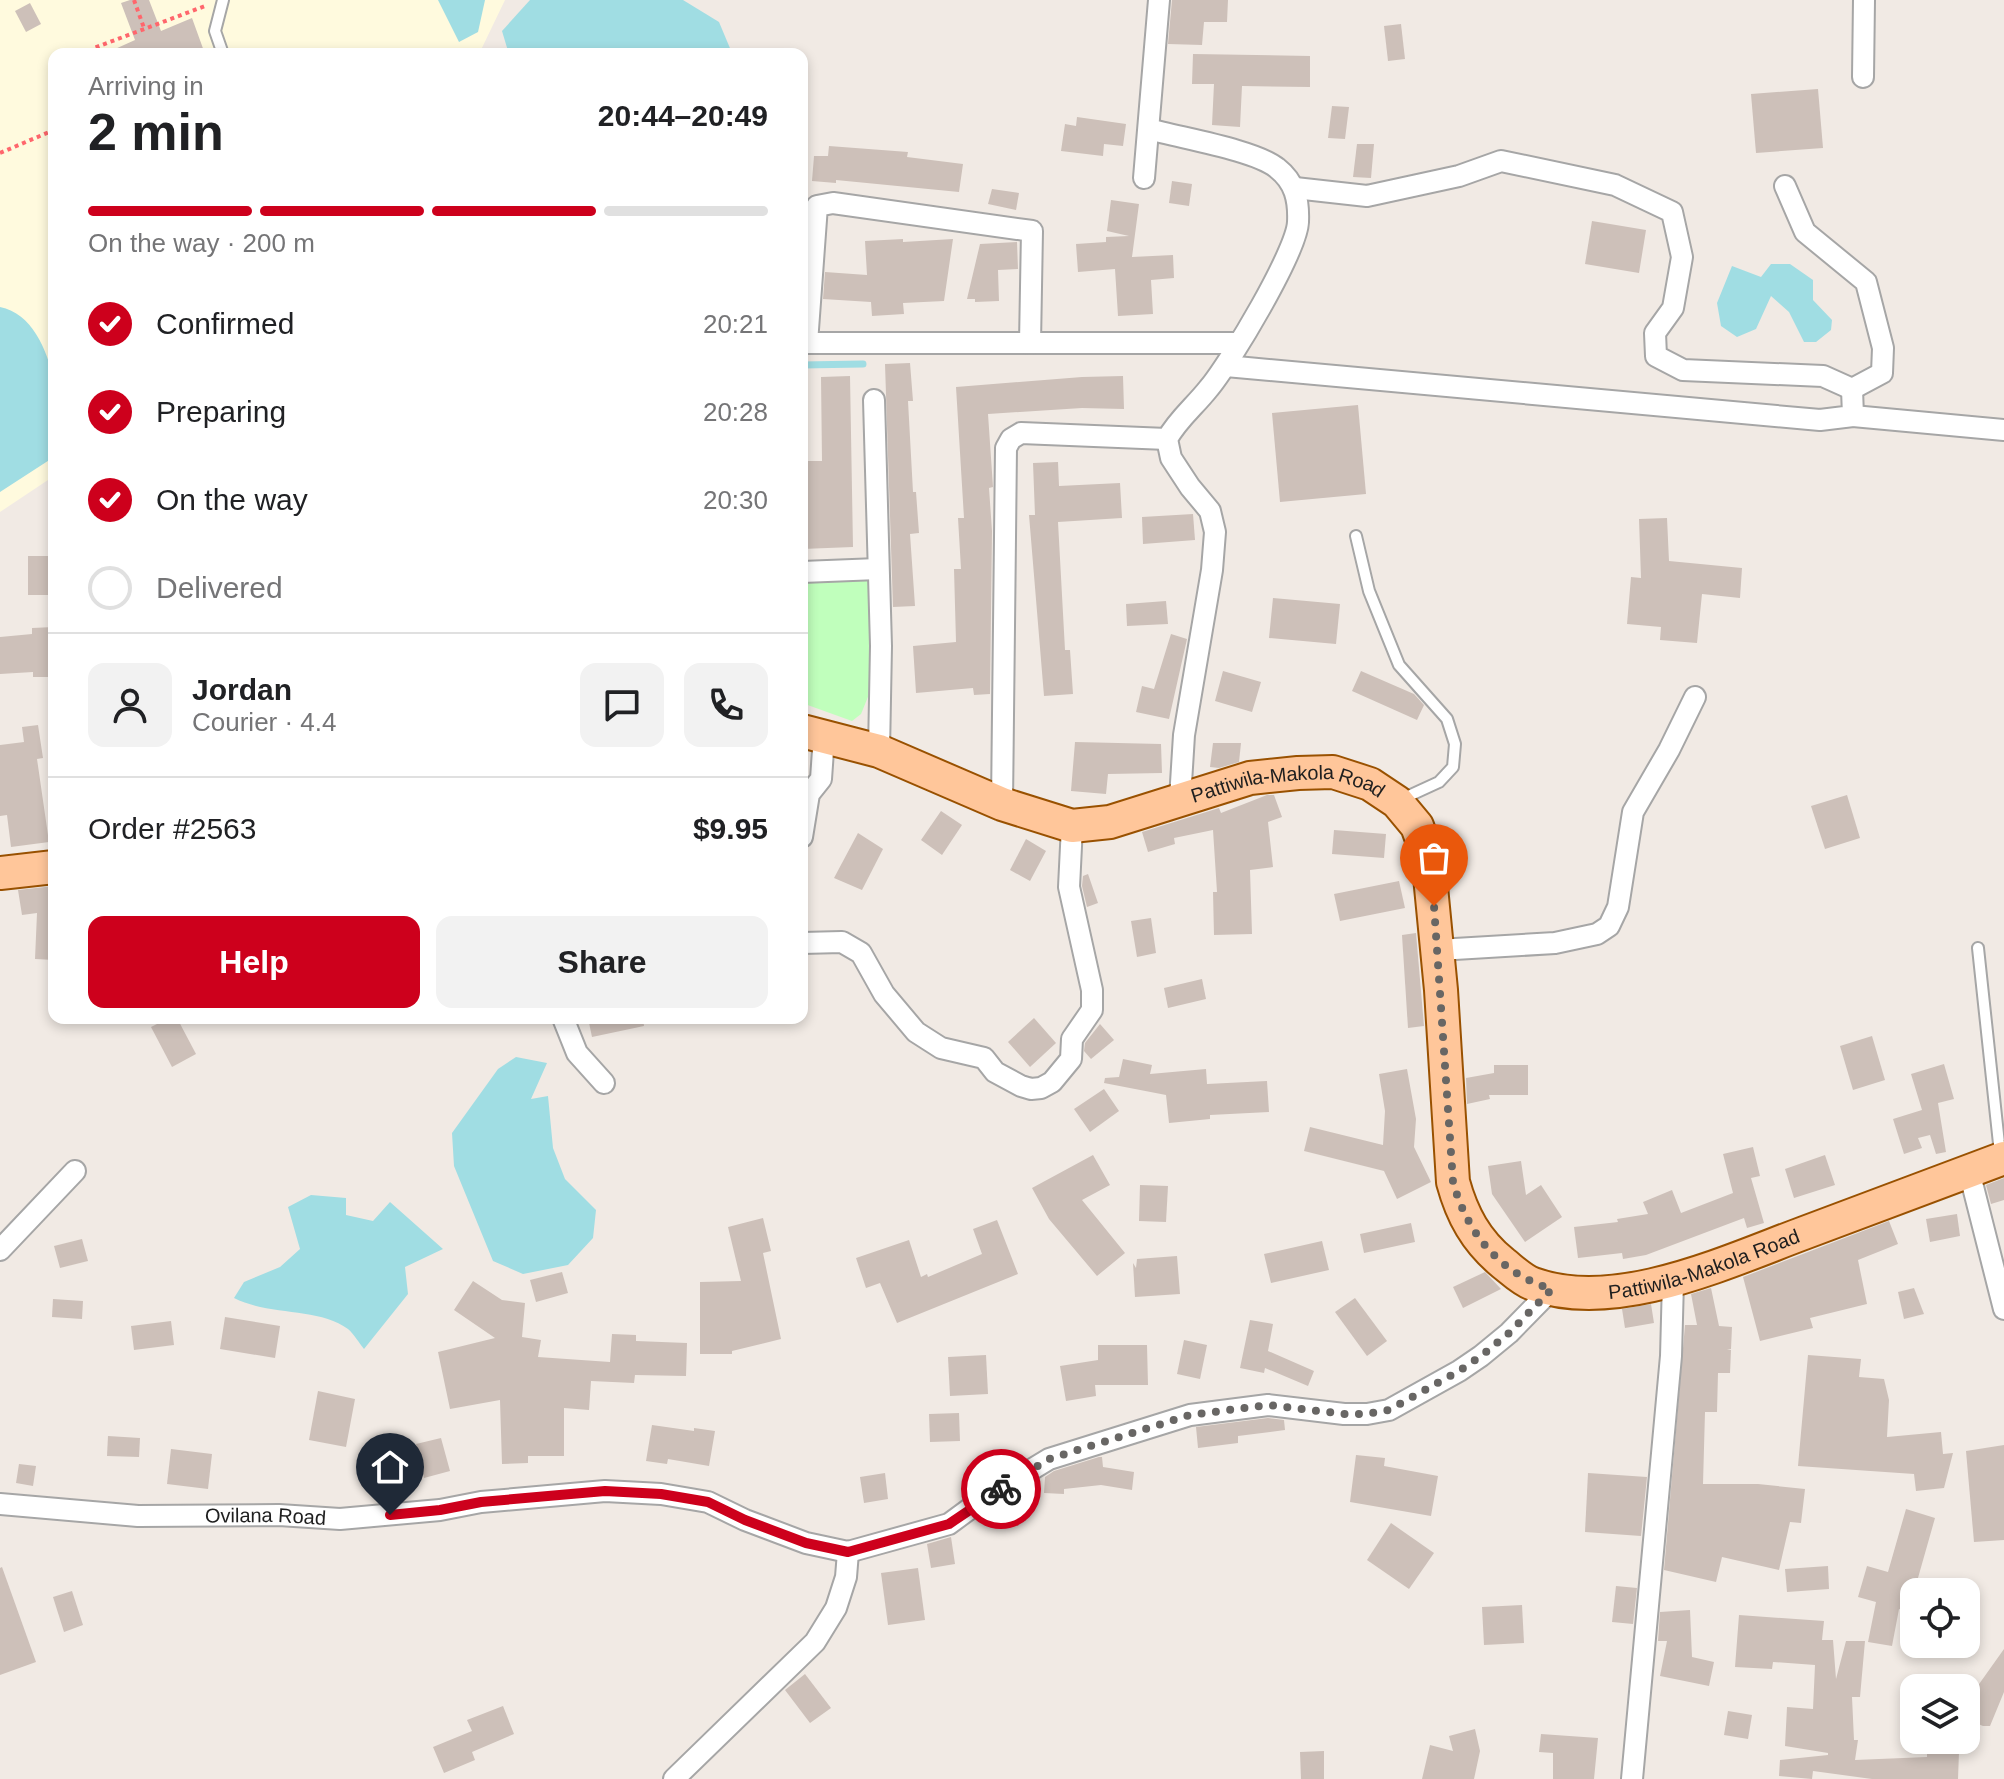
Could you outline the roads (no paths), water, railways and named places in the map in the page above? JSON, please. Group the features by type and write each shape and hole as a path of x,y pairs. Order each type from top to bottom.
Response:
{"main road":[{"name":"Pattiwila-Makola Road","path":"813,733 879,751 1002,804 1072,826 1110,822 1250,778 1333,772 1370,784 1397,802 1417,826 1428,856 1438,950 1453,1182 1460,1207 1471,1229 1490,1252 1530,1283 1589,1293 1673,1281 2002,1159"},
{"path":"0,873 48,868"}],"street":[{"path":"1144,178 1159,0"},
{"path":"1863,77 1864,0"},
{"path":"1149,129 1248,154 1276,167 1295,188 1298,224 1291,249 1226,366 1174,425 1167,439 1171,458 1210,511 1215,532 1212,570 1184,735 1180,799"},
{"path":"1295,188 1367,196 1459,176 1501,161 1615,185 1672,212 1682,257 1673,308 1655,333 1656,356 1683,370 1823,376 1852,389"},
{"path":"1785,186 1805,232 1866,282 1883,348 1882,373 1852,389"},
{"path":"808,309 817,206 833,203 1032,231 1030,343"},
{"path":"808,343 1238,343"},
{"path":"1226,366 1820,420 1853,416 2004,430"},
{"path":"1852,389 1853,416"},
{"path":"874,400 881,646 879,751"},
{"path":"1002,804 1006,448 1011,439 1021,433 1167,439"},
{"path":"808,572 878,569"},
{"path":"1438,950 1555,943 1597,934 1609,926 1618,907 1633,812 1695,697"},
{"path":"808,800 821,779 813,733"},
{"path":"808,943 842,942 861,953 884,994 916,1032 941,1048 984,1058 995,1072 1021,1086 1041,1088 1052,1082 1071,1059 1072,1039 1092,1010 1092,990 1069,887 1072,826"},
{"path":"565,1024 577,1053 604,1083"},
{"path":"0,1250 75,1171"},
{"path":"1969,1171 2004,1309"},
{"path":"1632,1779 1671,1356 1673,1281"},
{"name":"Ovilana Road","path":"0,1504 138,1516 279,1515 340,1519 605,1491 661,1494 708,1502 806,1543 848,1552 949,1524 983,1499 1049,1459 1190,1415 1268,1405 1344,1414 1389,1410 1481,1356 1509,1333 1552,1289"},
{"path":"674,1779 815,1642 836,1608 846,1577 848,1552"}],"lane":[{"path":"221,48 215,31 223,0"},
{"path":"1356,536 1369,591 1399,665 1447,719 1455,744 1453,767 1439,782 1397,802"},
{"path":"1978,948 2002,1159"}],"water":[{"path":"438,0 485,0 478,32 459,42"},
{"path":"530,0 683,0 719,22 730,48 507,48 502,31"},
{"path":"1771,264 1790,264 1813,280 1813,300 1832,320 1831,330 1816,342 1804,342 1789,312 1771,296 1756,329 1737,337 1721,326 1717,303 1732,266 1761,277"},
{"path":"0,307 21,317 29,325 48,360 48,461 0,492"},
{"path":"516,1057 547,1063 531,1099 548,1096 553,1148 565,1179 596,1210 593,1238 568,1265 523,1274 493,1261 454,1166 452,1133 498,1069"},
{"path":"311,1195 346,1198 346,1215 373,1221 390,1202 443,1249 405,1267 408,1294 364,1349 350,1331 336,1322 248,1304 234,1298 244,1282 280,1267 300,1249 288,1207"}],"waterway":[{"path":"808,365 863,364"}]}
